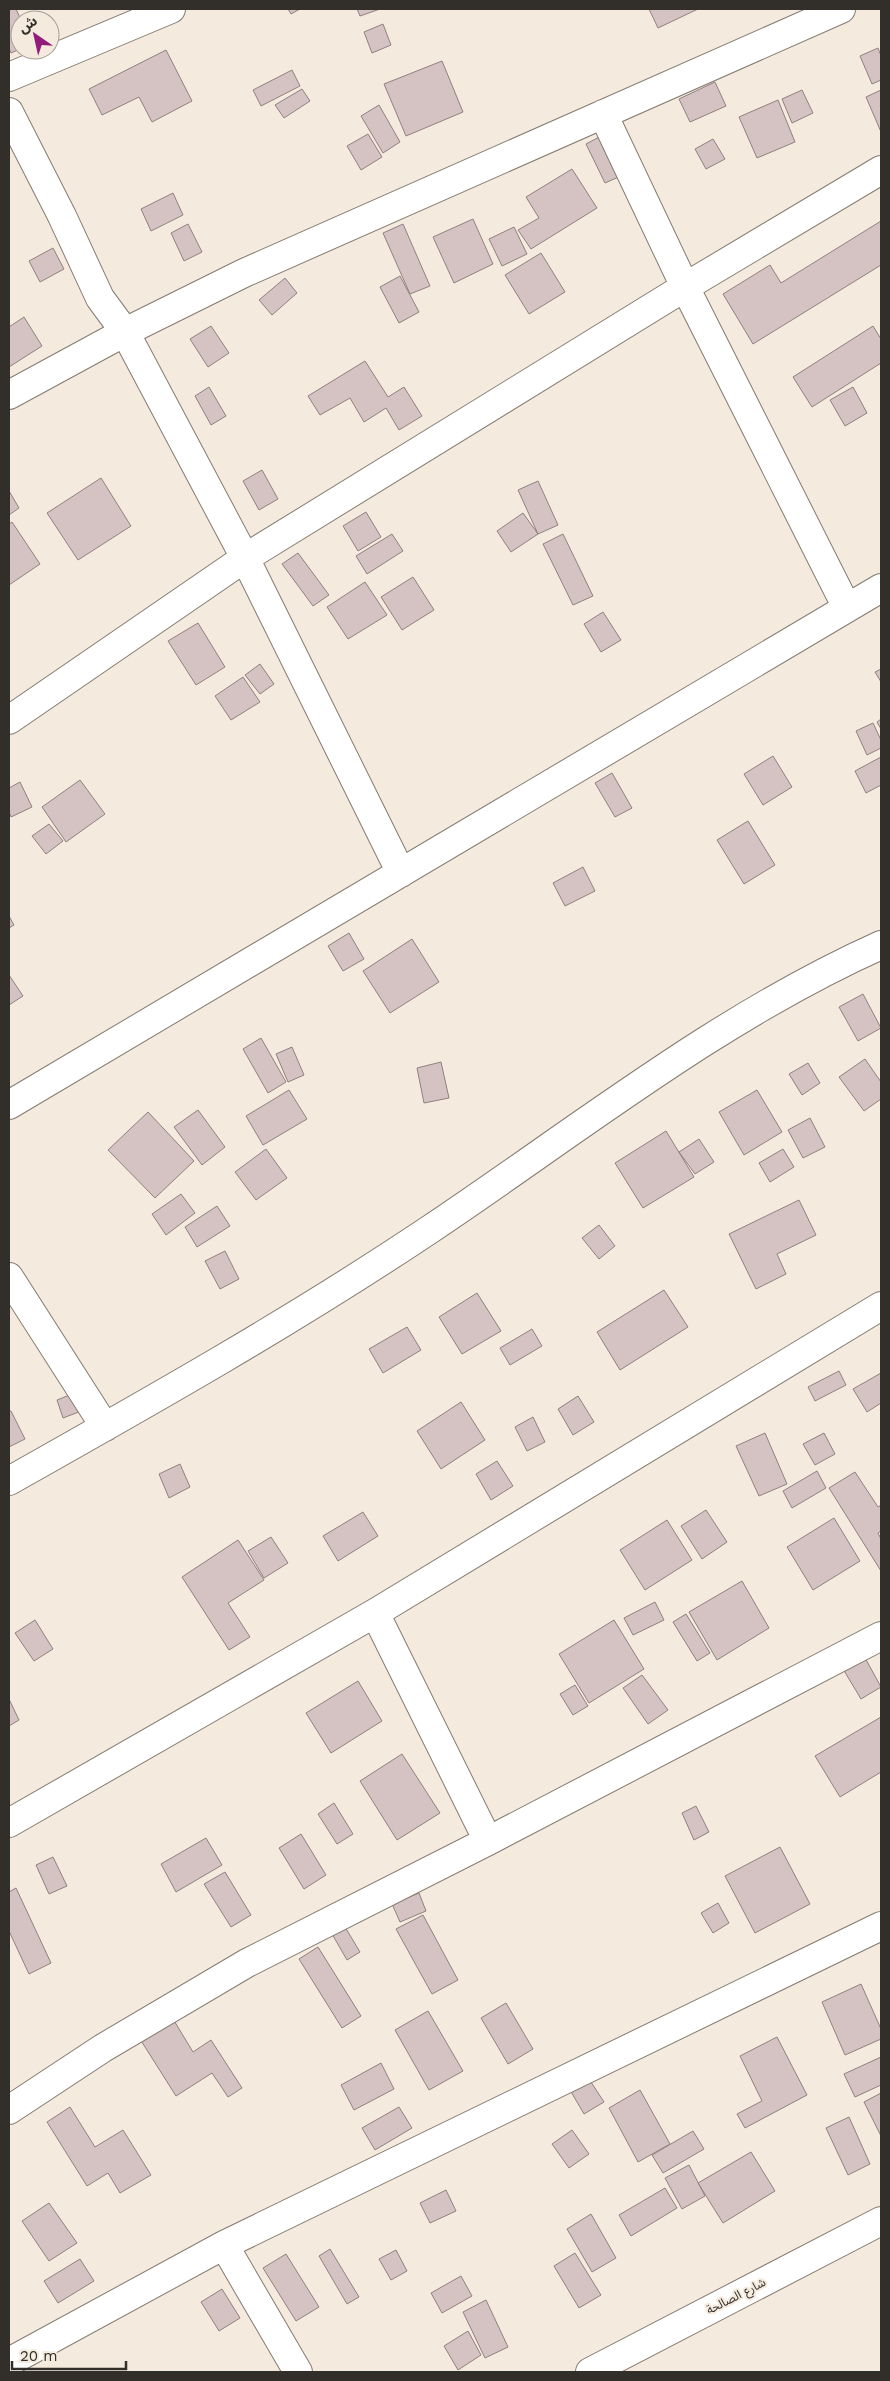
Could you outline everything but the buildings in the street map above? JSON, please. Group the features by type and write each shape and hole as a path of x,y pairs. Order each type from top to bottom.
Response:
{"street":[{"path":"9,77 171,9"},
{"path":"9,395 124,332 244,273 841,9"},
{"path":"9,112 62,216 100,298 124,332 245,558 401,873"},
{"path":"603,114 685,287 846,608"},
{"path":"9,720 245,558 685,287 881,170"},
{"path":"9,1105 881,588"},
{"path":"9,1481 105,1427 349,1282 495,1185 674,1060 750,1013 828,970 881,945"},
{"path":"9,1278 105,1427"},
{"path":"9,1823 375,1614 881,1306"},
{"path":"375,1614 488,1842"},
{"path":"9,2110 103,2048 247,1963 488,1842 881,1636"},
{"path":"9,2362 224,2245 881,1926"},
{"name":"شارع الصالحة","path":"590,2372 881,2221"},
{"path":"224,2245 298,2372"}]}
